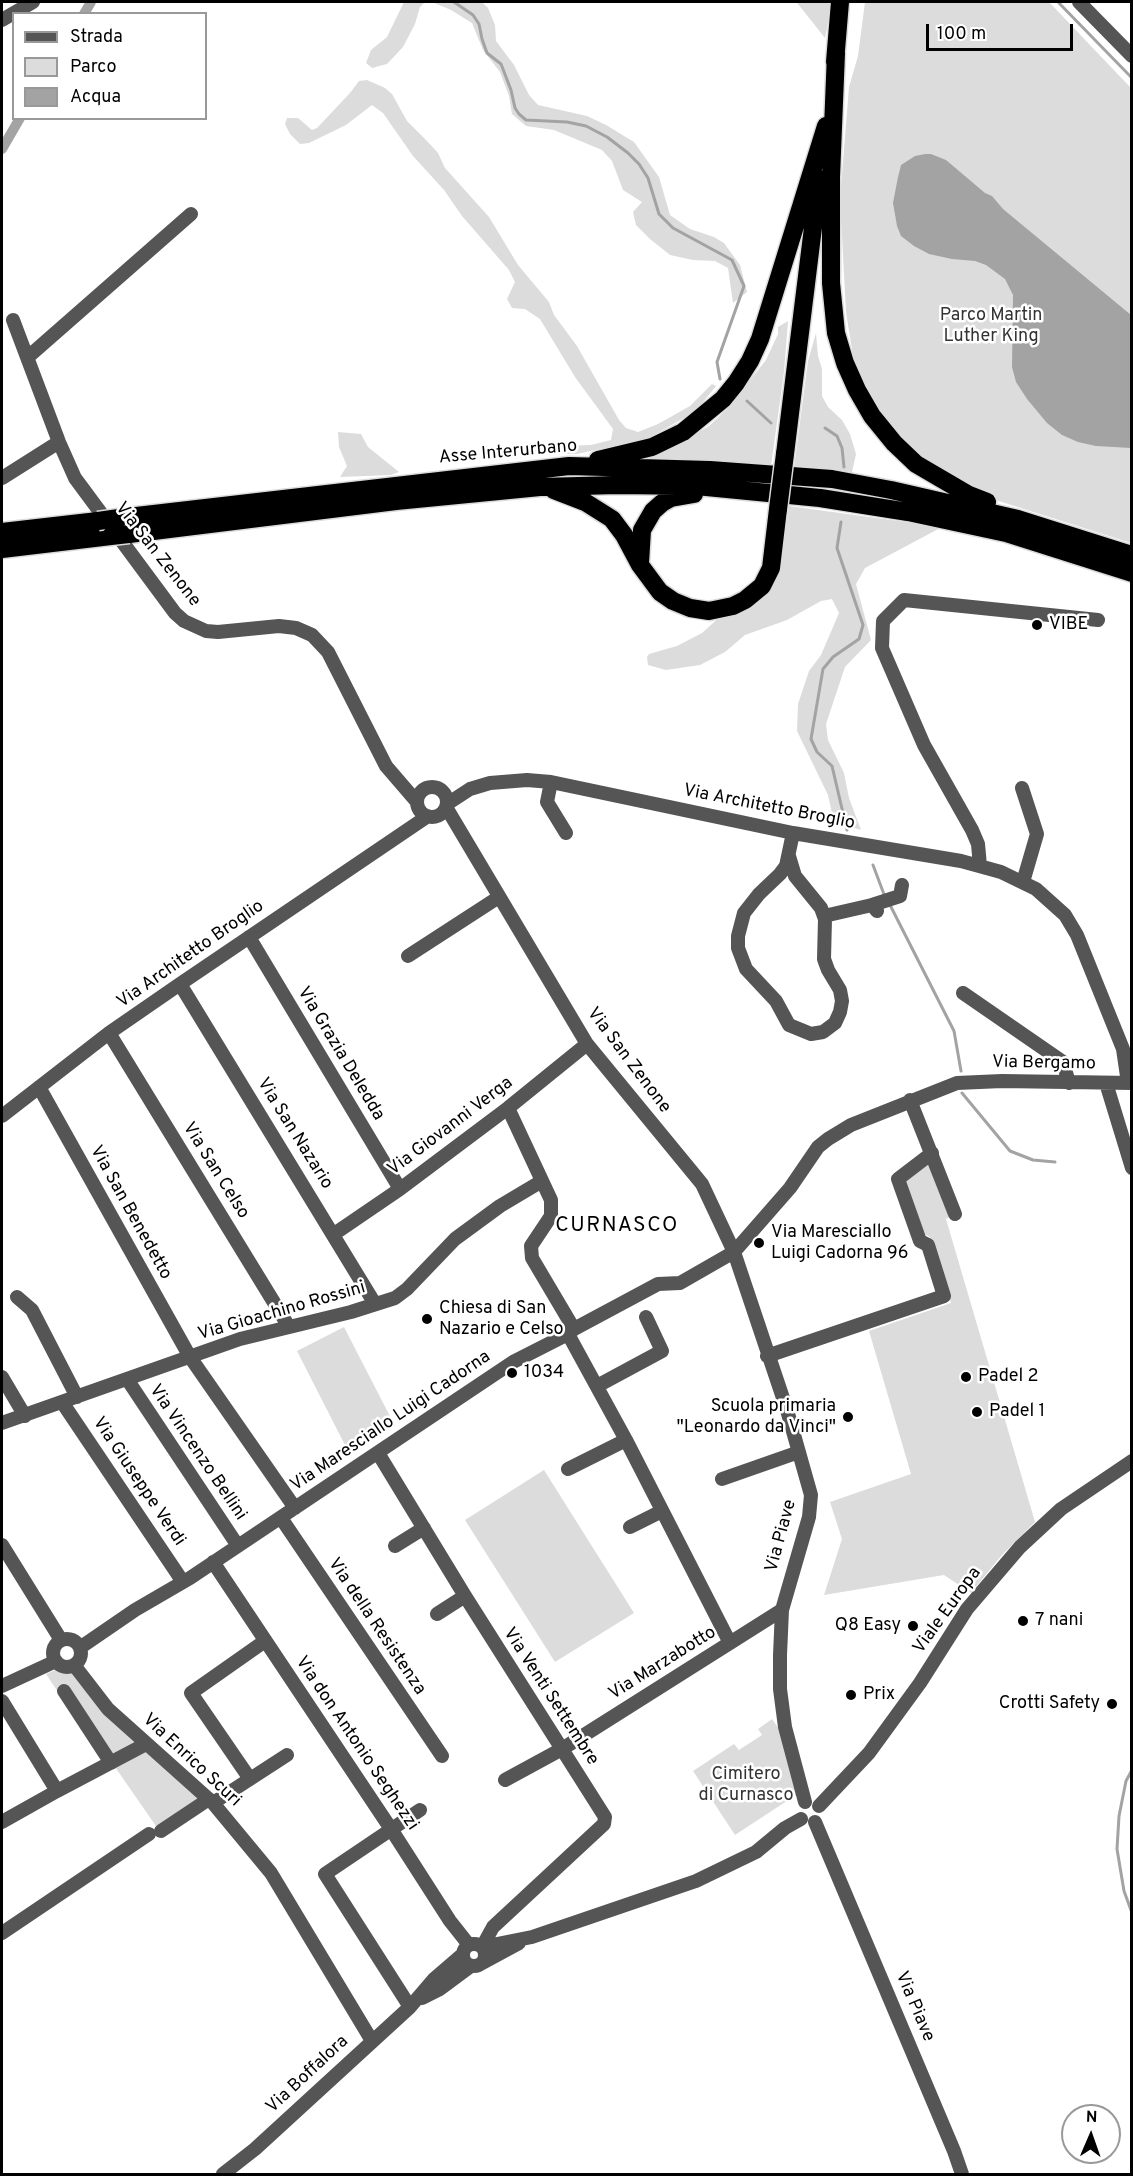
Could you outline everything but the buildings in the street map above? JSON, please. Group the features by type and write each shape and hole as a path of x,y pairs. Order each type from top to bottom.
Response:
{"highway":[{"path":"850,2 837,49 831,177 831,283 836,333 845,363 857,390 872,416 894,443 916,464 969,495 1006,509 1018,519 1131,555"},
{"path":"540,487 585,502 612,519 624,535 640,565 660,592 674,601 699,610 722,610 755,593 767,578 773,555 841,7"},
{"path":"569,466 652,447 683,432 723,399 736,383 760,339 826,126"},
{"name":"Asse Interurbano","path":"2,532 569,466 710,470 832,479 940,500 1018,519"},
{"name":"Asse Interurbano","path":"2,549 396,501 540,487 618,485 731,489"},
{"path":"640,565 642,530 646,520 662,503 687,495 731,489 876,506 960,522 1006,533 1131,573"}],"street":[{"path":"16,12 33,2"},
{"path":"1079,2 1131,56"},
{"path":"28,357 191,214"},
{"name":"Via San Zenone","path":"13,320 75,478 175,613 184,621 206,631 218,632 279,626 296,628 312,635 328,652 376,748 395,778 432,804 456,828 587,1044 702,1184 734,1252"},
{"path":"2,478 59,442"},
{"path":"980,866 978,844 972,830 924,745 882,648 883,621 903,600 1098,620"},
{"name":"Via Architetto Broglio","path":"2,1116 109,1033 406,830 432,804 470,789 510,780 551,782 793,833 961,861 1023,882 1051,901 1065,915 1077,935 1123,1049 1130,1083"},
{"path":"551,782 547,802 566,833"},
{"path":"1022,788 1037,834 1023,882"},
{"path":"789,856 795,876 814,896 824,916 824,959 840,990 842,1001 835,1023 823,1032 811,1034 789,1025 776,1001 746,969 738,948 738,936 744,913 780,874 789,856 793,833"},
{"path":"824,916 881,904 900,896 902,885"},
{"path":"408,956 499,897"},
{"name":"Via Grazia Deledda","path":"249,937 400,1189"},
{"name":"Via San Nazario","path":"180,984 375,1304"},
{"path":"963,993 1063,1062 1069,1083"},
{"name":"Via San Celso","path":"109,1033 290,1327"},
{"name":"Via Giovanni Verga","path":"334,1234 400,1189 508,1108 587,1044"},
{"name":"Via Bergamo","path":"957,1083 1002,1081 1130,1083"},
{"name":"Via Maresciallo Luigi Cadorna","path":"81,1647 135,1610 183,1582 281,1518 513,1362 657,1284 680,1283 734,1252 790,1188 818,1148 828,1139 851,1125 957,1083"},
{"path":"1106,1083 1131,1168"},
{"name":"Via San Benedetto","path":"39,1087 190,1357 295,1508"},
{"path":"910,1100 955,1214"},
{"path":"508,1108 551,1200 551,1216 531,1246 532,1258 730,1643"},
{"path":"767,1356 944,1296 928,1245 920,1241 898,1179 932,1153"},
{"name":"Via Gioachino Rossini","path":"2,1423 240,1339 395,1298 455,1239 500,1206 542,1181"},
{"name":"Via Piave","path":"734,1252 787,1410 811,1496 811,1510 782,1610 780,1655 781,1698 785,1727 805,1802"},
{"path":"17,1297 32,1310 78,1397"},
{"path":"597,1386 662,1351 646,1317"},
{"path":"2,1377 24,1416"},
{"name":"Via Vincenzo Bellini","path":"127,1379 238,1546"},
{"name":"Via Giuseppe Verdi","path":"62,1402 183,1582"},
{"path":"568,1468 626,1440"},
{"path":"722,1479 799,1452"},
{"name":"Via Venti Settembre","path":"378,1453 465,1596 605,1817"},
{"name":"Viale Europa","path":"815,1821 821,1813 819,1806 869,1753 920,1683 967,1610 1020,1547 1061,1509 1131,1461"},
{"path":"630,1527 662,1511"},
{"name":"Via della Resistenza","path":"281,1518 442,1756"},
{"path":"395,1546 424,1528"},
{"path":"2,1545 61,1640"},
{"name":"Via don Antonio Seghezzi","path":"213,1562 392,1829 450,1921 471,1948"},
{"path":"437,1614 465,1596"},
{"name":"Via Marzabotto","path":"505,1780 562,1749 782,1610"},
{"path":"61,1640 74,1640 81,1647 80,1660 74,1665 65,1667 56,1661 53,1654 54,1647 61,1640"},
{"path":"250,1779 191,1693 265,1641"},
{"path":"2,1686 56,1661"},
{"name":"Via Enrico Scuri","path":"74,1665 108,1709 211,1801 271,1873 372,2041"},
{"path":"64,1691 111,1763"},
{"path":"2,1701 57,1791"},
{"path":"2,1822 146,1744"},
{"path":"2,1933 155,1832 250,1779 287,1755"},
{"path":"801,1819 799,1809 805,1802 811,1801 819,1806"},
{"path":"413,2003 325,1874 420,1810"},
{"name":"Via Boffalora","path":"223,2175 255,2149 413,2003 434,1979 471,1948 604,1824 605,1817"},
{"path":"801,1819 809,1823 815,1821"},
{"path":"471,1948 465,1961 477,1964 532,1937 696,1881 756,1852 785,1828 801,1819"},
{"name":"Via Piave","path":"815,1821 962,2175"},
{"path":"471,1948 532,1937"},
{"path":"471,1948 486,1956 477,1964"},
{"name":"Via Boffalora","path":"413,2003 440,1989 477,1964"}],"green space":[{"path":"404,2 425,2 420,7 415,24 403,47 387,64 372,68 366,63 371,50 387,37"},
{"path":"432,2 482,2 488,8 495,25 496,41 514,65 529,95 538,105 587,116 634,142 659,177 670,215 690,229 724,243 740,265 747,292 733,303 728,268 715,261 693,260 670,255 650,239 636,225 633,212 642,202 623,190 612,161 602,150 554,130 526,126 512,114 509,96 500,72 483,50 472,23"},
{"path":"796,2 832,2 825,38 798,4"},
{"name":"Parco Martin Luther King","path":"865,2 1049,2 1131,88 1131,543 983,496 943,473 905,443 867,395 854,362 846,312 840,199 849,87 858,56"},
{"path":"367,80 385,88 392,94 407,121 438,153 445,168 489,217 518,265 549,302 554,315 577,346 619,420 626,428 638,432 658,424 690,406 712,384 716,386 695,412 648,438 577,454 535,454 532,447 591,445 611,440 613,429 575,377 540,319 525,309 512,308 507,299 515,282 509,270 462,216 444,190 413,156 383,113 372,105 346,125 309,143 300,144 290,134 285,124 287,118 298,118 312,130 317,128 359,81"},
{"path":"788,321 784,372 771,466 646,461 648,455 683,441 709,426 728,408 766,360 778,334 778,327"},
{"path":"816,333 818,356 822,369 822,396 828,407 842,420 850,434 856,454 852,472 794,468 808,361"},
{"path":"338,432 361,434 368,447 399,472 391,475 340,477 347,466 339,447"},
{"path":"789,506 942,527 865,568 856,584 871,640 845,667 826,724 828,740 844,773 849,798 861,830 834,822 828,795 797,731 798,704 809,671 821,655 839,613 832,599 821,601 787,620 745,635 725,652 700,665 666,670 648,665 649,654 677,646 702,633 780,563"},
{"path":"929,1159 951,1216 946,1219 1035,1522 1001,1556 971,1593 944,1575 824,1595 842,1539 830,1502 911,1474 869,1331 951,1303 930,1237 921,1232 902,1181"},
{"path":"344,1327 395,1426 348,1451 297,1351"},
{"path":"544,1470 634,1613 555,1662 465,1520"},
{"path":"58,1669 70,1671 79,1678 203,1800 158,1829 46,1674"},
{"name":"Cimitero di Curnasco","path":"772,1719 779,1729 799,1793 735,1835 693,1771 734,1744 739,1750 762,1735 758,1729"}],"water":[{"path":"925,154 946,160 985,193 992,196 1003,209 1131,315 1131,448 1096,446 1062,435 1047,423 1027,399 1016,382 1012,367 1013,295 1005,279 986,265 975,261 929,254 901,236 893,203 901,165 915,156"}],"waterway":[{"path":"85,12 91,2"},
{"path":"454,2 473,15 479,24 487,53 501,64 519,114 526,120 567,122 586,126 607,137 639,164 648,178 659,214 673,228 732,260 744,286 717,362 720,379"},
{"path":"1058,2 1132,78"},
{"path":"2,149 19,120"},
{"path":"747,401 771,423"},
{"path":"825,428 837,436 842,448 844,467"},
{"path":"841,522 837,548 863,625 859,639 833,657 823,669 811,739 817,752 832,766 847,830"},
{"path":"873,865 885,897"},
{"path":"889,903 954,1031 961,1071"},
{"path":"962,1093 1010,1151 1033,1160 1055,1162"},
{"path":"1132,1770 1126,1781 1119,1816 1117,1849 1124,1891 1132,1913"}],"place":[{"name":"VIBE","path":"1037,625"},
{"name":"Via Maresciallo Luigi Cadorna 96","path":"759,1243"},
{"name":"Chiesa di San Nazario e Celso","path":"427,1319"},
{"name":"1034","path":"512,1373"},
{"name":"Padel 2","path":"966,1377"},
{"name":"Padel 1","path":"977,1412"},
{"name":"Scuola primaria \"Leonardo da Vinci\"","path":"848,1417"},
{"name":"7 nani","path":"1023,1621"},
{"name":"Q8 Easy","path":"913,1626"},
{"name":"Prix","path":"851,1695"},
{"name":"Crotti Safety","path":"1112,1704"}],"district":[{"name":"CURNASCO","path":"617,1227"}]}
